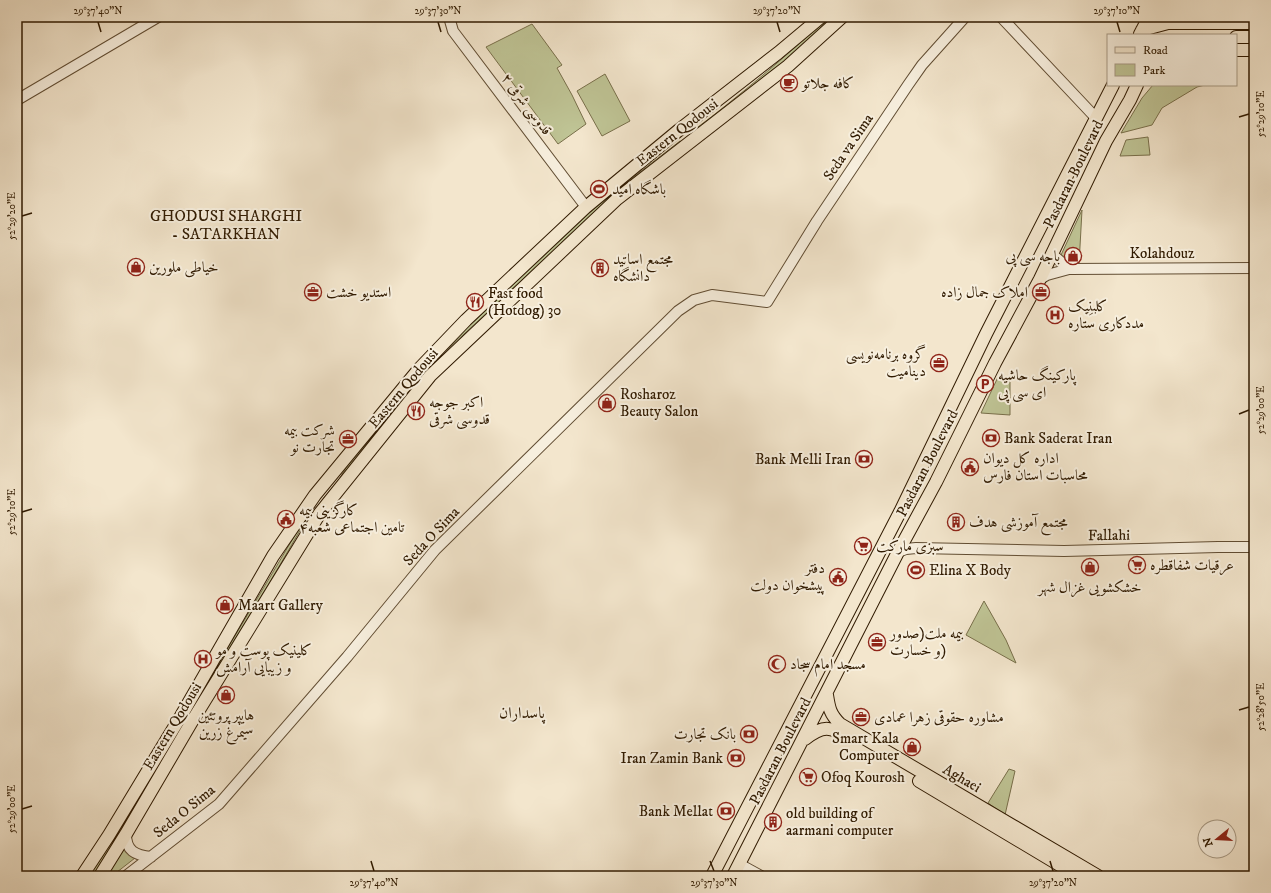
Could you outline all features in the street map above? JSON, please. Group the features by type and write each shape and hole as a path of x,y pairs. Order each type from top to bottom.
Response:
{"main road":[{"name":"Eastern Qodousi","path":"82,876 109,836 181,716 273,556 308,505 419,368 466,320 586,208 679,130 778,53 821,17"},
{"name":"Eastern Qodousi","path":"100,876 191,723 320,513 430,376 617,199 788,66 842,17"},
{"path":"1144,33 1149,17"},
{"path":"1144,33 1169,20 1254,24"},
{"path":"1162,34 1169,20"},
{"path":"1237,37 1252,38"},
{"path":"1237,50 1254,50"},
{"name":"Pasdaran Boulevard","path":"712,876 835,639 986,334 1113,86"},
{"name":"Pasdaran Boulevard","path":"733,876 827,695 898,552 910,532 1040,279 1106,141 1137,86"},
{"path":"1130,100 1143,86"},
{"path":"679,130 689,142"},
{"path":"956,397 974,405"},
{"path":"308,505 320,513"},
{"path":"803,741 819,729 826,728 833,724 833,717 829,708 827,695"},
{"name":"Aghaei","path":"833,724 844,735 876,750 1098,876"},
{"name":"Aghaei","path":"876,750 1078,876"}],"street":[{"path":"17,100 158,17"},
{"name":"قدوسی شرقی ۲","path":"449,17 453,31 586,208"},
{"name":"Seda O Sima","path":"151,857 219,804 347,657 435,550 678,311 694,300 712,295 767,302 817,221 908,85 922,65 965,17"},
{"path":"1001,17 1096,118"},
{"path":"1052,254 1069,269"},
{"name":"Kolahdouz","path":"1040,279 1047,275 1069,269 1254,268"},
{"path":"910,532 910,541 916,548"},
{"name":"Fallahi","path":"898,552 916,548 1064,551 1254,547"},
{"path":"126,834 126,841 129,848 135,854 151,857"},
{"path":"126,876 151,857"},
{"path":"740,864 761,876"}],"green space":[{"path":"829,17 835,17 773,72 692,134 694,130 763,75"},
{"path":"532,24 562,65 557,68 586,124 558,144 486,47"},
{"path":"605,74 630,121 602,136 577,91"},
{"path":"1152,86 1201,86 1162,108 1152,125 1121,133 1142,98"},
{"path":"1148,137 1150,155 1120,156 1126,140"},
{"path":"680,141 682,142 609,200 438,358 326,501 323,499 337,483 347,466 433,360 600,203"},
{"path":"1082,210 1079,265 1068,265 1061,255"},
{"path":"998,377 1010,382 1010,415 981,413"},
{"path":"307,515 309,515 259,601 160,766 158,765"},
{"path":"984,601 1006,640 1016,663 966,635"},
{"path":"1009,769 1015,771 1005,815 988,803"},
{"path":"149,778 151,779 128,821 94,876 89,876"},
{"path":"124,848 135,858 112,876 106,876"}],"place":[{"name":"کافه جلاتو","path":"789,83"},
{"name":"باشگاه امید","path":"599,189"},
{"name":"باجه سی پی","path":"1073,256"},
{"name":"خیاطی ملورین","path":"136,267"},
{"name":"مجتمع اساتید دانشگاه","path":"600,268"},
{"name":"استدیو خشت","path":"313,292"},
{"name":"املاک جمال زاده","path":"1041,292"},
{"name":"Fast food (Hotdog) 30","path":"475,302"},
{"name":"کلینیک مددکاری سَتاره","path":"1055,315"},
{"name":"گروه برنامه‌نویسی دینامیت","path":"939,363"},
{"name":"پارکینگ حاشیه ای سی پی","path":"985,384"},
{"name":"Rosharoz Beauty Salon","path":"607,403"},
{"name":"اکبر جوجه قدوسی شرقی","path":"416,411"},
{"name":"Bank Saderat Iran","path":"991,438"},
{"name":"شرکت بیمه تجارت نو","path":"348,439"},
{"name":"Bank Melli Iran","path":"864,459"},
{"name":"اداره کل دیوان محاسبات استان فارس","path":"970,467"},
{"name":"کارگزینی بیمه تامین اجتماعی شعبه۴","path":"286,519"},
{"name":"مجتمع آموزشی هدف","path":"956,522"},
{"name":"سبزی مارکت","path":"863,546"},
{"name":"عرقیات شفاقطره","path":"1137,565"},
{"name":"خشکشویی غزال شهر","path":"1090,567"},
{"name":"Elina X Body","path":"916,570"},
{"name":"دفتر پیشخوان دولت","path":"838,577"},
{"name":"Maart Gallery","path":"225,605"},
{"name":"بیمه ملت(صدور و خسارت)","path":"877,642"},
{"name":"کلینیک پوست و مو و زیبایی آرامش","path":"203,659"},
{"name":"مسجد امام سجاد","path":"777,664"},
{"name":"هایپر پروتئین سیمرغ زرین","path":"226,695"},
{"name":"مشاوره حقوقی زهرا عمادی","path":"861,717"},
{"name":"بانک تجارت","path":"749,734"},
{"name":"Smart Kala Computer","path":"912,747"},
{"name":"Iran Zamin Bank","path":"736,758"},
{"name":"Ofoq Kourosh","path":"808,777"},
{"name":"Bank Mellat","path":"726,811"},
{"name":"old building of aarmani computer","path":"773,822"}],"district":[{"name":"GHODUSI SHARGHI - SATARKHAN","path":"226,224"},
{"name":"پاسداران","path":"522,712"}]}
